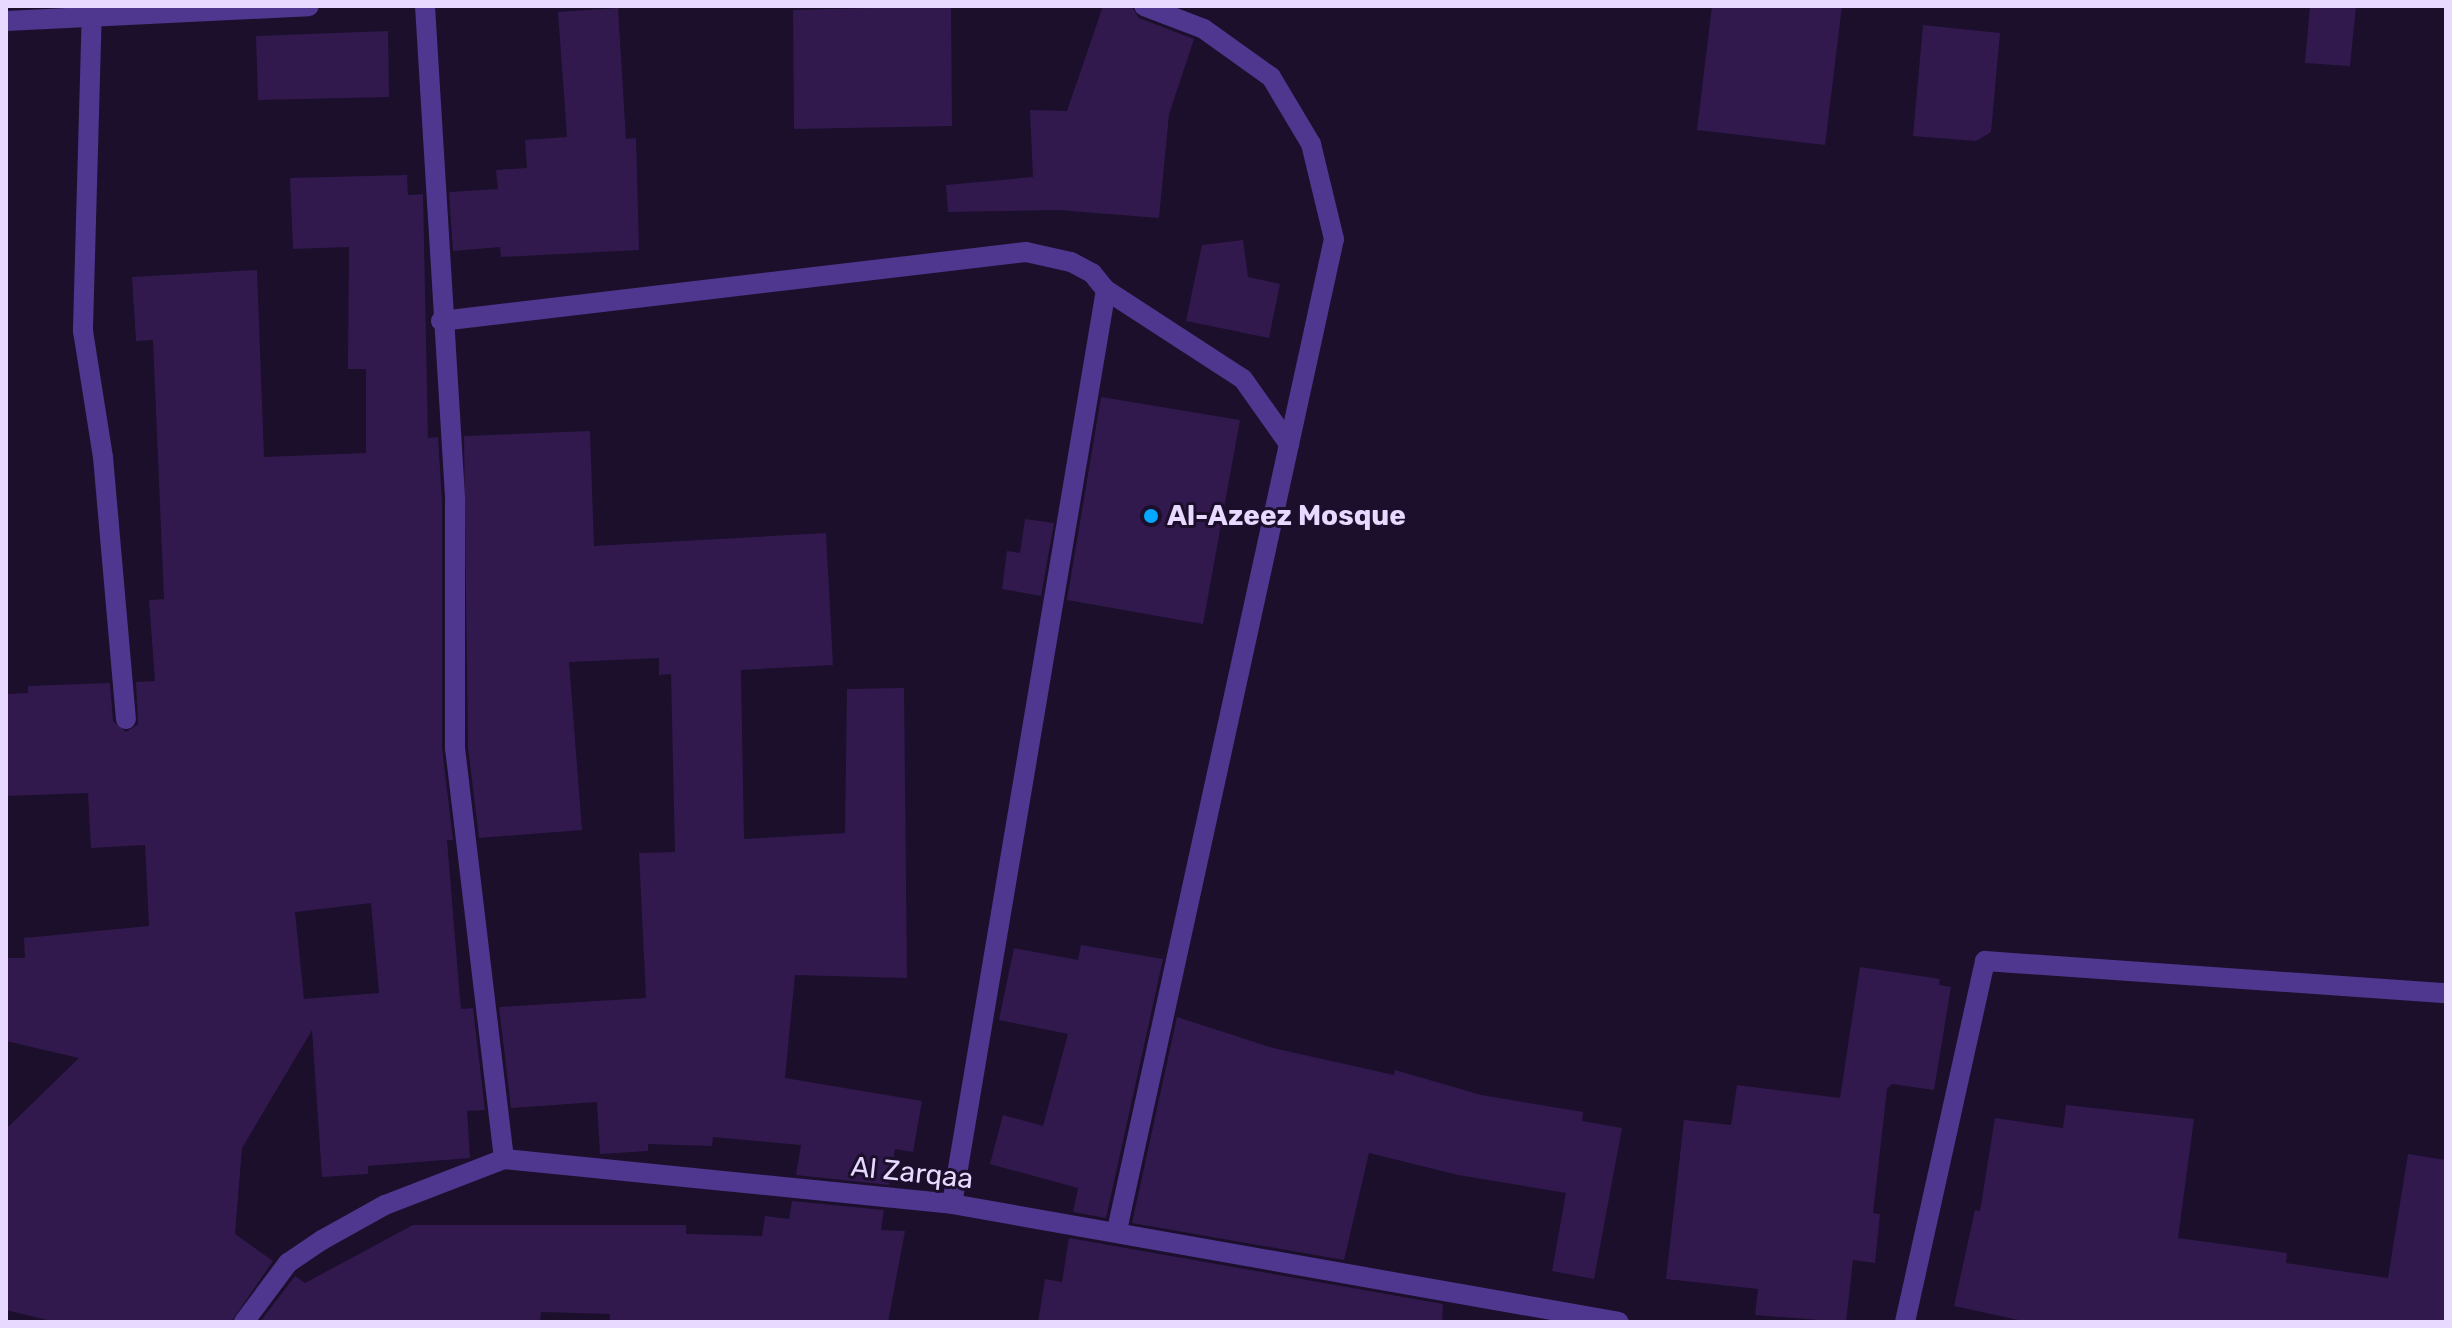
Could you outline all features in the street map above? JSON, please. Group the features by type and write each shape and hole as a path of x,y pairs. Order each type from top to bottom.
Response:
{"street":[{"path":"6,21 93,13 309,6"},
{"path":"425,6 441,321 455,501 455,748 504,1159"},
{"path":"1117,1230 1334,239 1311,144 1271,77 1204,29 1144,6"},
{"path":"93,13 83,331 103,457 126,719"},
{"path":"441,321 1026,252 1071,262 1106,290 1243,379 1289,444"},
{"path":"952,1204 1106,290"},
{"path":"1905,1322 1985,961 2446,993"},
{"name":"Al Zarqaa","path":"244,1322 288,1263 322,1240 385,1205 504,1159 952,1204 1117,1230 1619,1322"}],"building":[{"path":"951,6 952,126 794,129 793,10"},
{"path":"1103,6 1131,6 1139,18 1194,39 1169,114 1159,218 1058,210 948,212 946,185 1033,177 1030,110 1067,111"},
{"path":"1712,6 1842,6 1825,145 1697,130"},
{"path":"2310,6 2356,6 2350,66 2305,63"},
{"path":"618,8 626,139 636,138 639,250 501,257 500,247 453,251 449,192 498,189 496,170 527,168 525,140 567,137 558,12"},
{"path":"1923,25 2000,33 1991,132 1976,141 1913,136"},
{"path":"388,31 389,97 258,100 256,36"},
{"path":"407,175 408,195 423,194 428,438 438,437 442,501 442,748 453,840 447,840 461,1009 473,1008 485,1110 467,1111 470,1158 368,1166 368,1174 322,1177 312,1030 242,1148 235,1234 273,1261 231,1322 56,1322 6,1310 6,1129 79,1058 6,1041 6,958 25,958 24,938 149,926 145,845 91,848 88,793 6,796 6,694 28,693 28,686 110,683 113,721 126,732 138,724 136,682 155,681 149,600 164,599 153,340 136,341 132,277 257,270 264,457 366,453 366,369 348,369 349,247 293,249 290,178","holes":["371,903 379,993 304,999 295,912"]},
{"path":"1243,240 1248,277 1280,284 1269,338 1186,321 1202,245"},
{"name":"Al-Azeez Mosque","path":"1101,397 1240,420 1203,624 1067,600"},
{"path":"590,431 594,546 826,533 833,665 741,670 744,839 845,833 847,689 904,688 907,978 795,975 785,1078 922,1101 913,1152 895,1149 889,1185 796,1175 801,1145 713,1137 712,1146 648,1144 648,1151 600,1154 597,1102 511,1108 499,1007 646,998 639,853 675,852 671,674 659,675 659,658 569,662 582,830 479,838 468,747 464,436"},
{"path":"1025,519 1054,523 1041,596 1002,589 1007,551 1020,553"},
{"path":"1081,945 1163,959 1106,1218 1073,1212 1078,1188 990,1164 1003,1115 1043,1126 1068,1034 999,1020 1014,948 1078,960"},
{"path":"1860,967 1940,979 1939,985 1951,987 1934,1090 1892,1084 1887,1089 1873,1213 1880,1214 1875,1263 1853,1260 1846,1322 1755,1315 1758,1289 1666,1279 1684,1120 1731,1125 1737,1085 1840,1098"},
{"path":"1177,1017 1273,1048 1394,1075 1395,1070 1481,1095 1583,1112 1582,1121 1622,1128 1594,1279 1552,1271 1566,1193 1458,1175 1369,1153 1344,1260 1132,1223"},
{"path":"2066,1105 2194,1119 2178,1238 2287,1253 2286,1263 2388,1278 2408,1154 2446,1160 2446,1322 2028,1322 1954,1306 1975,1210 1980,1211 1995,1118 2063,1128"},
{"path":"792,1201 884,1210 881,1230 905,1231 888,1322 610,1322 610,1314 541,1312 540,1322 260,1322 295,1276 305,1283 413,1225 686,1225 686,1234 762,1236 765,1216 789,1219"},
{"path":"1069,1238 1443,1304 1442,1322 1038,1322 1045,1279 1062,1282"}],"place":[{"name":"Al-Azeez Mosque","path":"1151,516"}]}
